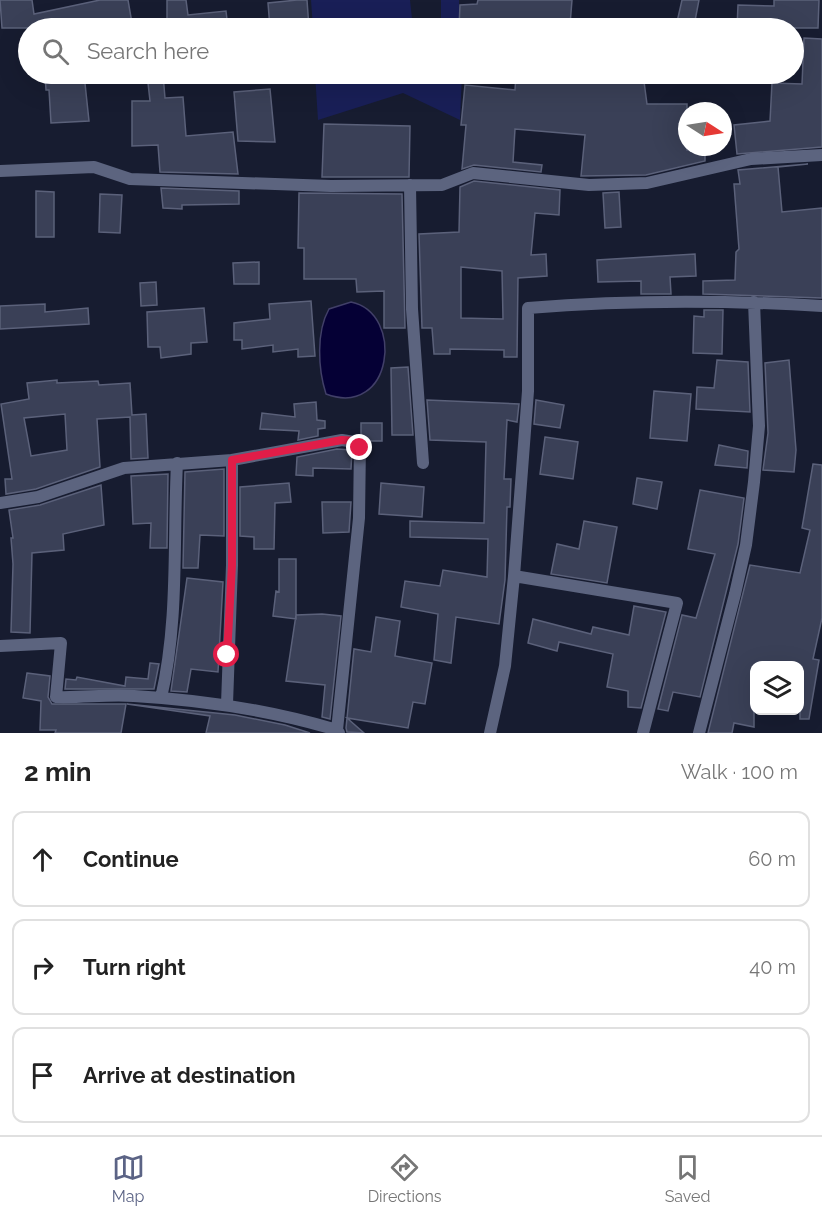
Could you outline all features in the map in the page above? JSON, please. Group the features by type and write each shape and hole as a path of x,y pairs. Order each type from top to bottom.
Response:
{"street":[{"path":"0,171 94,167 130,179 332,186 442,185 473,173 589,185 646,183 751,159 822,155"},
{"path":"410,185 412,309 423,463"},
{"path":"490,733 505,666 514,576 528,391 528,308 598,302 754,302 822,306"},
{"path":"699,733 735,594 753,492 759,426 754,302"},
{"path":"0,503 38,497 124,468 232,460 342,440 360,443 359,518 338,731 281,713 227,704 131,696 56,697 61,643 0,646"},
{"path":"227,704 232,565 232,460"},
{"path":"161,698 168,668 172,621 177,463"},
{"path":"514,576 677,603 643,733"}],"shaded area":[{"path":"311,0 410,0 412,18 312,18"},
{"path":"441,0 459,0 459,18 441,18"},
{"path":"316,84 462,84 460,120 403,93 318,120"},
{"path":"351,302 368,310 379,325 384,343 384,362 378,379 366,392 349,398 326,394 321,373 320,339 329,309"}],"building":[{"path":"0,0 32,0 34,14 100,0 128,0 131,18 18,18 18,28 2,28"},
{"path":"167,0 186,0 188,15 226,11 227,18 167,18"},
{"path":"307,0 308,18 269,18 268,3"},
{"path":"478,0 572,0 571,18 459,18 460,5 477,4"},
{"path":"682,0 699,0 696,18 678,18"},
{"path":"774,0 819,0 818,28 804,28 804,18 737,18 738,5 774,6"},
{"path":"804,38 822,39 822,147 737,154 734,125 770,121 772,84 804,84"},
{"path":"46,84 85,84 89,121 51,123 49,90 46,90"},
{"path":"148,84 164,84 165,98 183,97 186,136 233,132 238,174 160,172 158,145 132,146 132,101 150,101"},
{"path":"515,84 644,84 647,104 678,104 678,156 705,156 705,161 646,175 581,176 585,135 515,129 513,162 542,165 541,172 474,165 462,169 466,125 461,125 465,85 515,90"},
{"path":"270,89 275,142 238,141 234,92"},
{"path":"324,124 410,126 409,177 322,177"},
{"path":"808,164 778,167 782,212 822,208 822,298 703,294 703,281 735,280 736,252 739,249 734,184 740,184 738,170"},
{"path":"474,181 560,190 559,215 535,213 531,255 546,254 547,276 518,278 517,357 504,357 504,350 450,349 450,354 434,354 432,328 422,328 419,234 459,232 460,187","holes":["461,267 502,271 503,319 461,318"]},
{"path":"161,188 239,191 239,204 182,205 182,209 163,208"},
{"path":"36,191 54,192 54,237 36,237"},
{"path":"619,192 621,227 605,228 603,193"},
{"path":"299,193 402,194 405,328 384,328 384,291 357,292 356,279 304,279 304,248 298,248"},
{"path":"100,194 122,195 120,233 99,232"},
{"path":"695,254 696,276 670,277 671,294 641,294 641,281 598,282 597,260"},
{"path":"259,262 259,284 234,284 233,263"},
{"path":"156,282 157,305 141,306 140,283"},
{"path":"311,301 315,356 298,357 298,349 273,352 273,345 242,349 242,340 234,340 234,323 270,319 269,304"},
{"path":"45,304 45,312 88,308 89,324 0,329 0,306"},
{"path":"204,308 207,342 191,343 191,354 161,358 160,347 148,347 147,312"},
{"path":"704,310 723,310 722,354 693,353 694,316 704,317"},
{"path":"717,360 748,362 750,412 696,409 697,387 714,388"},
{"path":"789,360 796,450 794,472 763,470 768,433 765,363"},
{"path":"408,367 413,435 392,435 391,368"},
{"path":"57,380 57,383 98,381 99,385 130,383 132,415 146,414 148,458 131,459 130,417 97,419 100,467 36,489 6,494 5,479 12,479 1,404 29,399 27,383","holes":["65,414 67,450 31,456 24,418"]},
{"path":"654,391 691,394 687,441 650,438"},
{"path":"427,400 519,404 517,422 507,420 504,479 511,479 510,507 507,507 505,580 499,624 456,617 451,663 434,660 438,614 401,607 405,581 440,586 443,570 487,577 488,539 410,537 410,521 484,523 486,442 430,440"},
{"path":"536,400 564,405 560,428 534,424"},
{"path":"316,402 317,420 325,421 325,428 318,429 318,436 298,440 299,431 260,429 262,413 295,417 294,404"},
{"path":"361,423 382,423 382,441 368,441 361,435"},
{"path":"545,437 578,442 573,479 540,474"},
{"path":"719,445 748,451 747,468 715,465"},
{"path":"337,449 352,450 351,469 313,468 313,476 296,475 297,457"},
{"path":"813,464 822,465 822,618 813,659 819,660 809,719 800,719 800,715 804,715 804,661 750,661 750,715 754,715 754,727 734,723 732,733 708,733 750,565 800,573 810,530 802,528"},
{"path":"224,469 224,536 200,535 198,568 183,568 185,472"},
{"path":"168,474 167,548 150,548 151,523 133,524 131,476"},
{"path":"637,478 662,482 657,509 633,504"},
{"path":"289,483 291,502 275,503 274,549 254,549 254,537 240,536 240,487"},
{"path":"381,483 424,487 422,517 379,514"},
{"path":"101,485 104,525 63,534 64,550 32,553 30,633 11,632 13,564 11,538 13,538 9,510 40,505"},
{"path":"700,490 744,498 738,544 700,697 673,692 668,711 658,709 682,615 696,618 715,554 688,549"},
{"path":"322,502 351,502 349,532 323,533"},
{"path":"584,521 617,527 607,583 551,574 557,544 579,549"},
{"path":"279,559 296,559 296,619 273,616 276,591 279,592"},
{"path":"187,578 223,582 218,672 191,669 187,692 171,691"},
{"path":"634,606 666,612 641,708 628,707 628,691 607,687 613,654 559,642 557,651 528,643 533,619 591,634 593,627 629,635"},
{"path":"296,615 341,616 330,719 322,717 325,685 286,681"},
{"path":"376,617 400,621 395,656 432,663 425,704 413,702 408,728 347,718 354,649 371,652"},
{"path":"150,663 159,664 154,689 65,689 66,679 76,680 77,677 125,686 126,677 148,679"},
{"path":"27,673 50,676 48,697 52,704 126,704 121,733 55,733 56,730 40,730 41,701 23,698"},
{"path":"127,704 235,715 285,725 310,733 206,733 210,716"},
{"path":"347,718 364,733 347,732"}],"route":[{"path":"227,655 232,565 232,460 342,440 357,441 360,443 360,448"}]}
